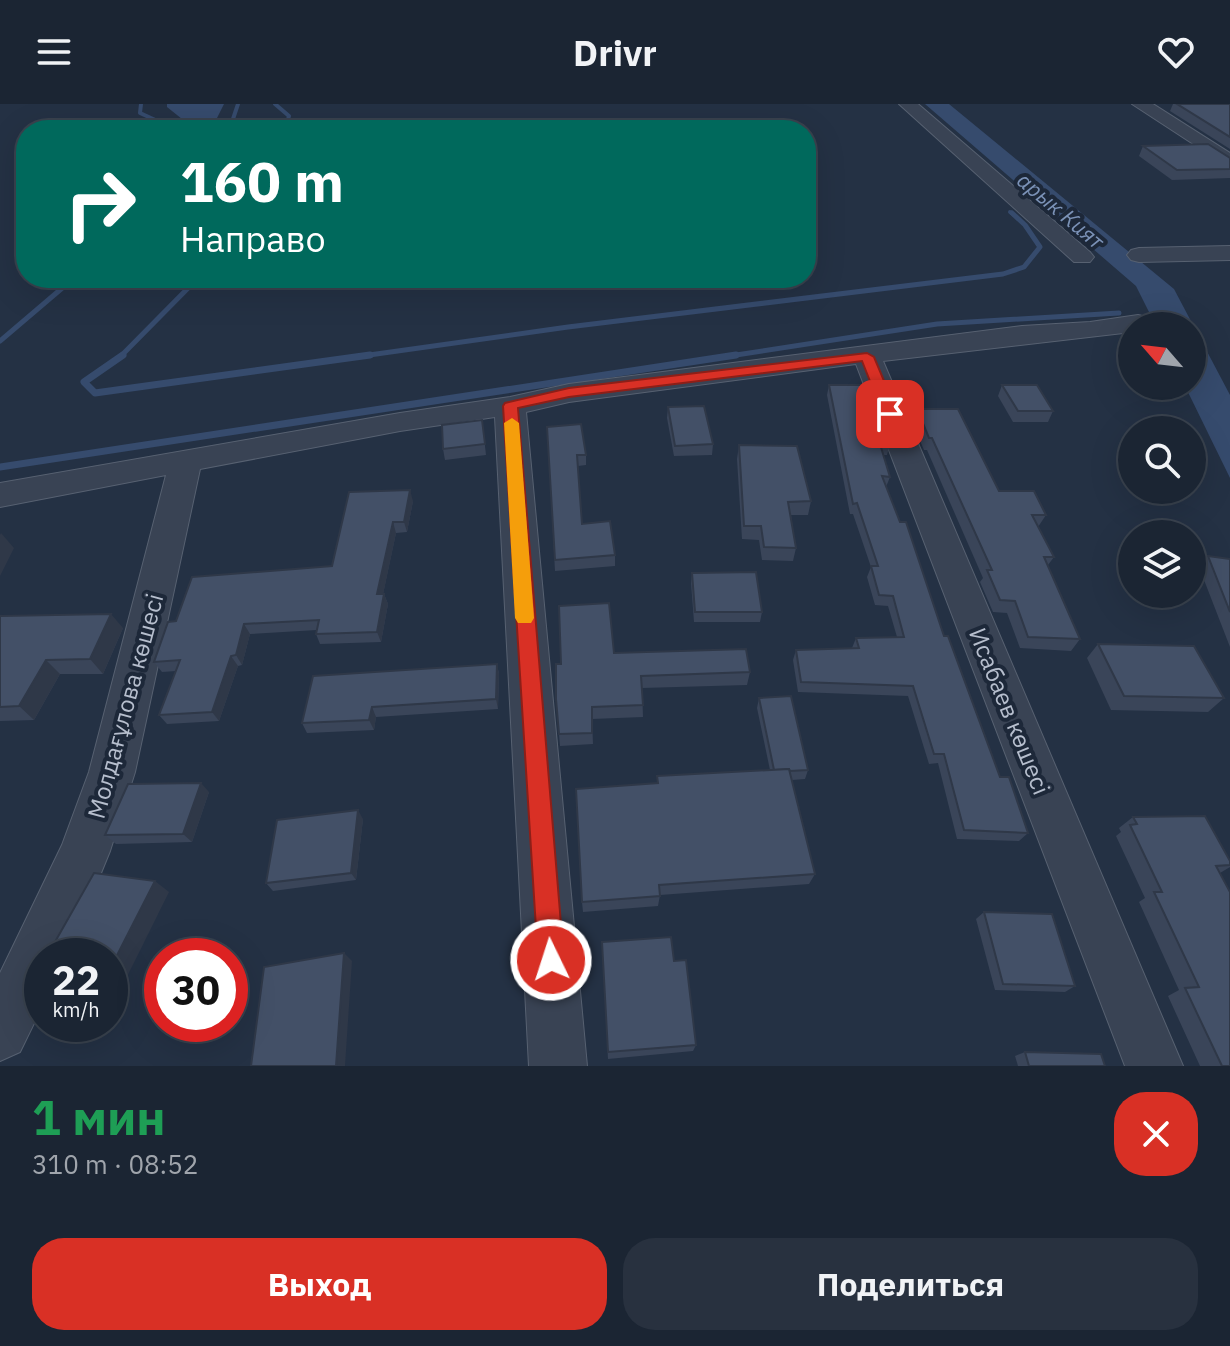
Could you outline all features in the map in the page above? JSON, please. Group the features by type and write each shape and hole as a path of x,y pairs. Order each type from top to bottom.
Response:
{"street":[{"path":"908,104 1082,257"},
{"path":"1141,104 1230,162"},
{"path":"1139,255 1230,253"},
{"path":"0,495 569,393 867,357 1022,334 1118,326"},
{"name":"Исабаев көшесі","path":"867,357 1154,1066"},
{"path":"510,406 558,1066"},
{"name":"Молдағұлова көшесі","path":"0,1032 49,935 85,851 112,772 186,460"}],"water":[{"path":"167,104 224,104 216,120 183,120"},
{"name":"арык Кият","path":"925,104 949,104 1174,289 1186,312 1149,312 1136,286"},
{"path":"1206,350 1230,395 1230,478 1206,429 1206,416 1200,416 1192,400 1206,400"}],"building":[{"path":"1177,104 1230,104 1230,137"},
{"path":"1208,144 1230,158 1230,169 1177,170 1143,146"},
{"path":"829,385 867,385 890,444 880,444 890,477 882,476 900,522 906,522 944,636 948,636 1000,777 1009,777 1028,833 964,830 944,754 934,754 913,686 801,682 796,650 859,648 856,638 904,637 893,596 879,595 871,566 878,566 857,503 853,504"},
{"path":"1002,385 1037,385 1053,411 1018,411"},
{"path":"704,406 713,444 675,446 668,407"},
{"path":"917,409 958,409 999,491 1034,491 1046,515 1032,515 1054,557 1044,557 1080,639 1028,637 1015,601 1000,600 987,570 992,570"},
{"path":"482,420 485,444 443,449 442,425"},
{"path":"581,424 586,455 577,455 582,524 610,521 615,555 555,560 547,427"},
{"path":"739,445 797,446 811,501 788,502 796,548 764,547 761,526 744,526"},
{"path":"410,490 404,522 393,522 377,594 384,594 377,632 316,634 319,620 244,624 236,655 231,656 212,712 159,715 180,660 154,662 168,622 176,621 192,577 332,566 349,492"},
{"path":"1208,556 1230,559 1230,612"},
{"path":"756,572 762,612 695,612 692,573"},
{"path":"609,603 614,653 746,649 750,672 641,676 643,705 592,707 592,733 559,734 556,664 561,664 559,606"},
{"path":"111,614 90,659 46,660 19,706 0,707 0,616"},
{"path":"1098,644 1194,646 1224,698 1124,696"},
{"path":"497,664 496,699 372,707 369,720 302,723 313,676"},
{"path":"791,696 808,770 774,770 759,698"},
{"path":"789,769 815,874 659,885 660,896 582,902 576,789 658,783 657,776"},
{"path":"201,783 183,834 105,835 128,784"},
{"path":"358,810 351,873 266,883 277,820"},
{"path":"1205,816 1230,861 1230,865 1216,866 1230,892 1230,1066 1222,1066 1185,988 1199,987 1154,892 1162,892 1130,825 1137,824 1133,817"},
{"path":"94,873 155,881 126,938 57,938"},
{"path":"984,912 1052,914 1075,986 1003,984"},
{"path":"671,937 674,961 686,960 696,1045 608,1052 602,942"},
{"path":"344,953 336,1066 251,1066 264,967"},
{"path":"1025,1052 1101,1054 1105,1066 1029,1066"}],"waterway":[{"path":"141,104 140,113 155,120"},
{"path":"233,120 238,104"},
{"path":"275,104 289,116 288,120"},
{"path":"1010,212 1014,215"},
{"path":"355,357 568,327 1003,274 1024,267 1040,247 1025,225 1012,213"},
{"path":"0,341 62,288"},
{"path":"120,357 188,288"},
{"path":"734,355 937,324 1118,313"},
{"path":"123,355 84,382 95,393 370,355"},
{"path":"0,467 734,355"},
{"path":"723,357 734,355"}],"slow traffic":[{"path":"512,423 525,618"}],"route":[{"path":"551,960 510,406 569,393 867,357 890,414"}]}
